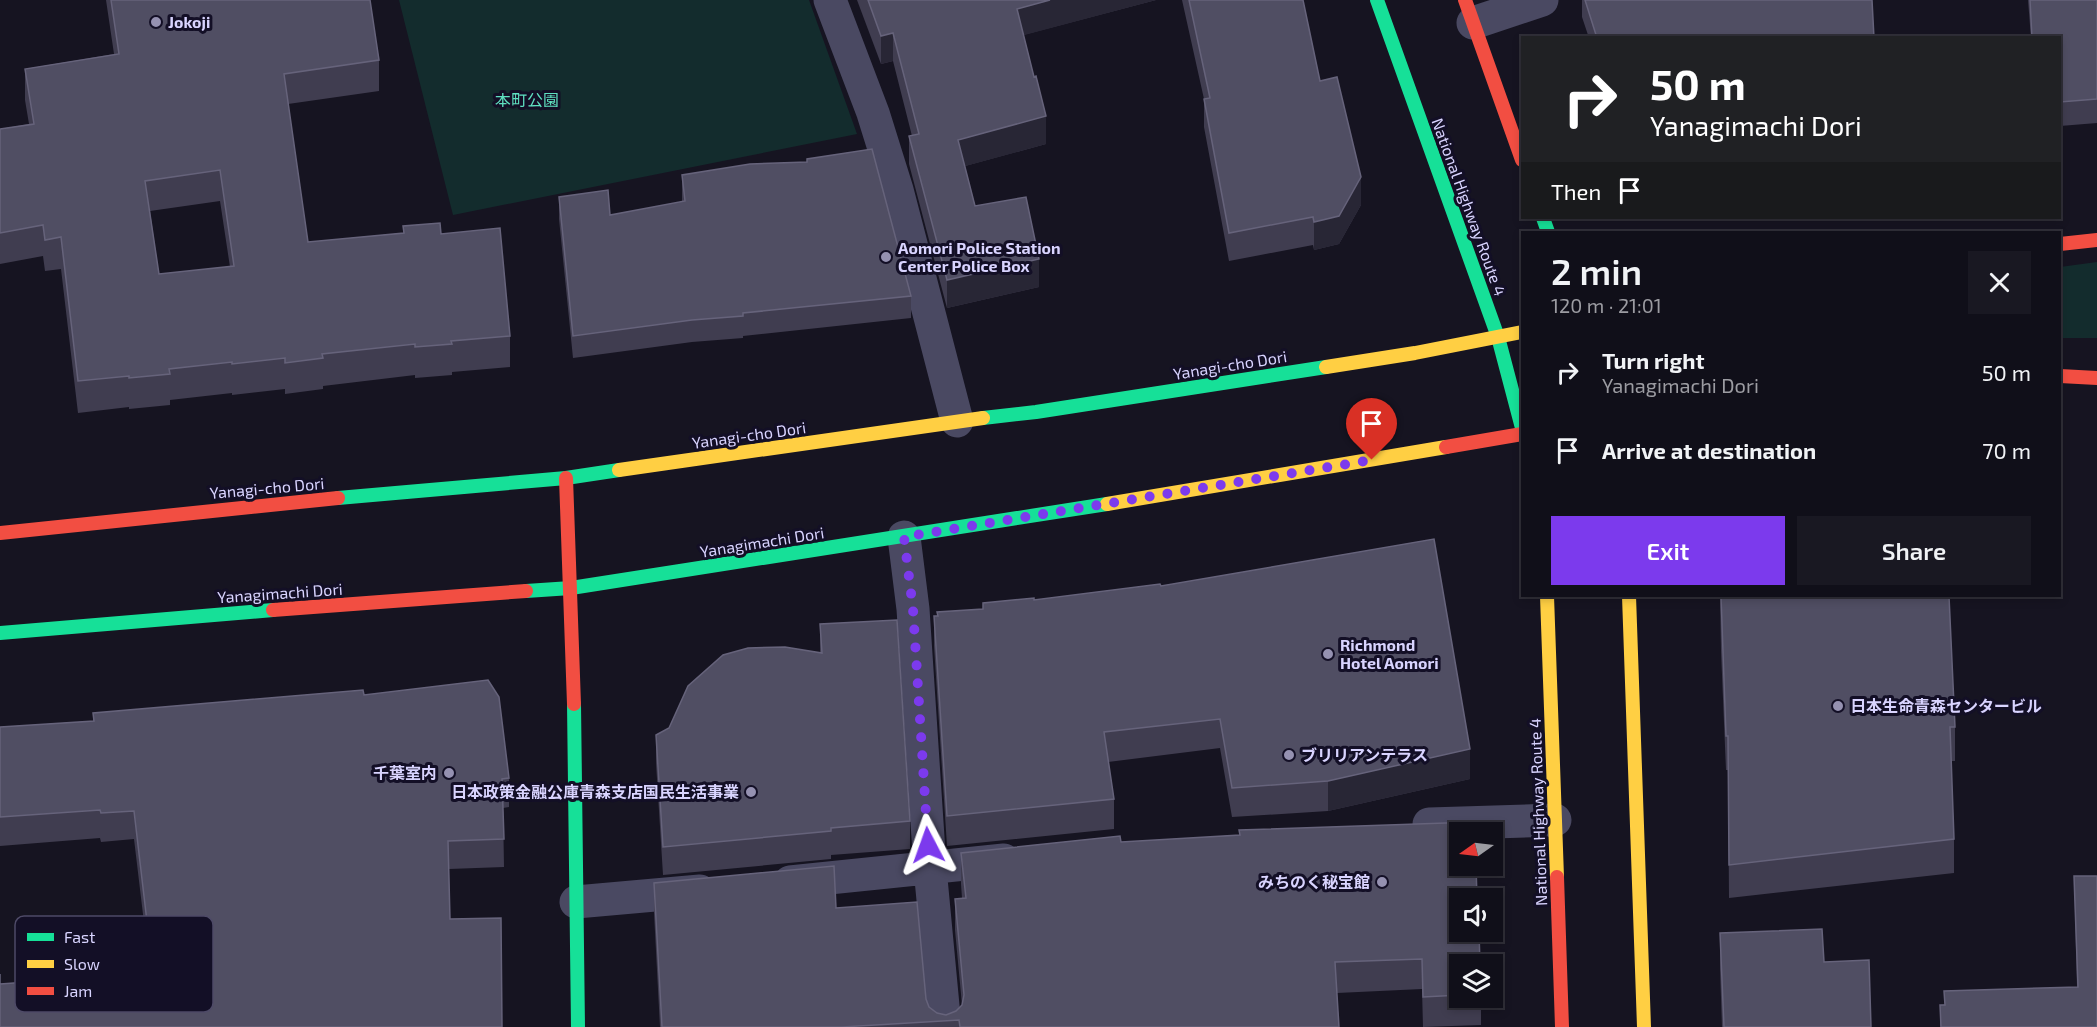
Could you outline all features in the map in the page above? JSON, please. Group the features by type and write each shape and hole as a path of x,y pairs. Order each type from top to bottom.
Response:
{"main road":[{"name":"National Highway Route 4","path":"1377,0 1498,337 1521,424"},
{"path":"1469,11 1521,157"},
{"path":"2061,244 2097,240"},
{"path":"1498,337 1521,332"},
{"name":"Yanagi-cho Dori","path":"0,532 269,504 566,478 1071,406 1415,353 1498,337"},
{"path":"2061,376 2097,378"},
{"name":"Yanagimachi Dori","path":"0,633 186,616 571,588 1238,483 1521,434"},
{"path":"566,478 574,677 578,1027"},
{"name":"National Highway Route 4","path":"1547,597 1562,1027"},
{"path":"1629,597 1644,1027"}],"street":[{"path":"830,0 873,113 897,190 957,421"},
{"path":"1469,11 1542,0"},
{"path":"904,537 913,609 930,868 945,1027"},
{"path":"1400,825 1555,820"},
{"path":"763,885 1034,857"},
{"path":"576,902 727,888"}],"green space":[{"name":"本町公園","path":"399,0 809,0 857,134 453,215"},
{"path":"2097,262 2097,338 2061,338 2061,267"}],"building":[{"path":"111,0 370,0 379,60 284,74 308,242 404,233 403,226 440,223 441,234 500,228 510,336 451,341 452,344 415,347 415,344 322,354 323,358 285,363 285,358 232,364 232,362 169,369 170,374 78,381 61,237 45,240 43,225 0,233 0,129 34,124 25,69 119,54","holes":["220,170 234,266 159,274 145,181"]},
{"path":"868,0 1050,0 1017,9 1046,116 958,140 975,206 1026,197 1039,259 947,280 909,136 919,134 893,33 881,36"},
{"path":"1189,0 1303,0 1320,81 1337,77 1361,177 1339,216 1314,222 1313,217 1229,233 1204,99 1210,98"},
{"path":"1585,0 1872,0 1874,36 1596,36"},
{"path":"2030,0 2097,0 2097,99 2061,102 2061,36 2032,36"},
{"path":"872,149 911,296 743,313 743,316 692,320 573,336 559,197 608,190 610,215 685,201 682,175 750,164 807,162 807,159"},
{"path":"1434,539 1470,749 1328,781 1232,788 1220,719 1104,732 1114,799 947,816 934,616 938,616 937,612 983,609 983,603 1034,598 1034,600 1160,584 1161,586"},
{"path":"1721,597 1949,597 1955,727 1950,727 1954,839 1729,865 1728,736 1726,736"},
{"path":"897,620 910,821 663,847 656,735 669,728 688,686 723,655 748,648 785,647 822,653 820,624"},
{"path":"488,680 499,697 509,778 502,779 504,839 448,841 450,919 501,918 502,1027 0,1027 0,984 15,983 15,1012 213,1012 213,916 146,916 134,811 101,813 100,810 0,817 0,727 94,721 93,713 363,690 364,695"},
{"path":"1449,823 1449,876 1476,876 1477,888 1449,888 1449,942 1479,942 1480,954 1449,954 1449,996 1423,997 1422,959 1335,962 1339,1027 960,1027 959,1020 842,1027 662,1027 654,883 834,866 836,908 917,902 926,999 929,1007 937,1013 946,1015 956,1011 962,1005 964,995 955,899 966,898 961,853 1120,836 1121,842 1240,835 1239,830"},
{"path":"2074,876 2097,876 2097,1027 1941,1027 1940,1005 1945,1005 1944,991 2078,987"},
{"path":"1822,929 1824,962 1869,960 1871,1027 1724,1027 1720,933"}],"traffic: fast":[{"path":"1377,0 1498,337 1521,424"},
{"path":"1543,219 1548,231"},
{"path":"983,418 1036,412 1326,367"},
{"path":"338,498 566,478 619,470"},
{"path":"526,591 571,588 1107,504"},
{"path":"0,633 273,610"},
{"path":"574,704 578,1027"}],"traffic: slow":[{"path":"1326,367 1415,353 1521,332"},
{"path":"619,470 983,418"},
{"path":"1107,504 1446,447"},
{"path":"1547,597 1557,877"},
{"path":"1629,597 1644,1027"}],"traffic: jam":[{"path":"1465,0 1521,157"},
{"path":"2061,244 2097,240"},
{"path":"2061,376 2097,378"},
{"path":"1446,447 1521,434"},
{"path":"566,478 574,704"},
{"path":"0,533 338,498"},
{"path":"273,610 526,591"},
{"path":"1557,877 1562,1027"}],"place":[{"name":"Jokoji","path":"156,22"},
{"name":"Aomori Police Station Center Police Box","path":"886,257"},
{"name":"Richmond Hotel Aomori","path":"1328,654"},
{"name":"日本生命青森センタービル","path":"1838,706"},
{"name":"ブリリアンテラス","path":"1289,755"},
{"name":"千葉室内","path":"449,773"},
{"name":"日本政策金融公庫青森支店国民生活事業","path":"751,792"},
{"name":"みちのく秘宝館","path":"1382,882"}],"route":[{"path":"928,845 913,609 904,537 1372,460"}]}
